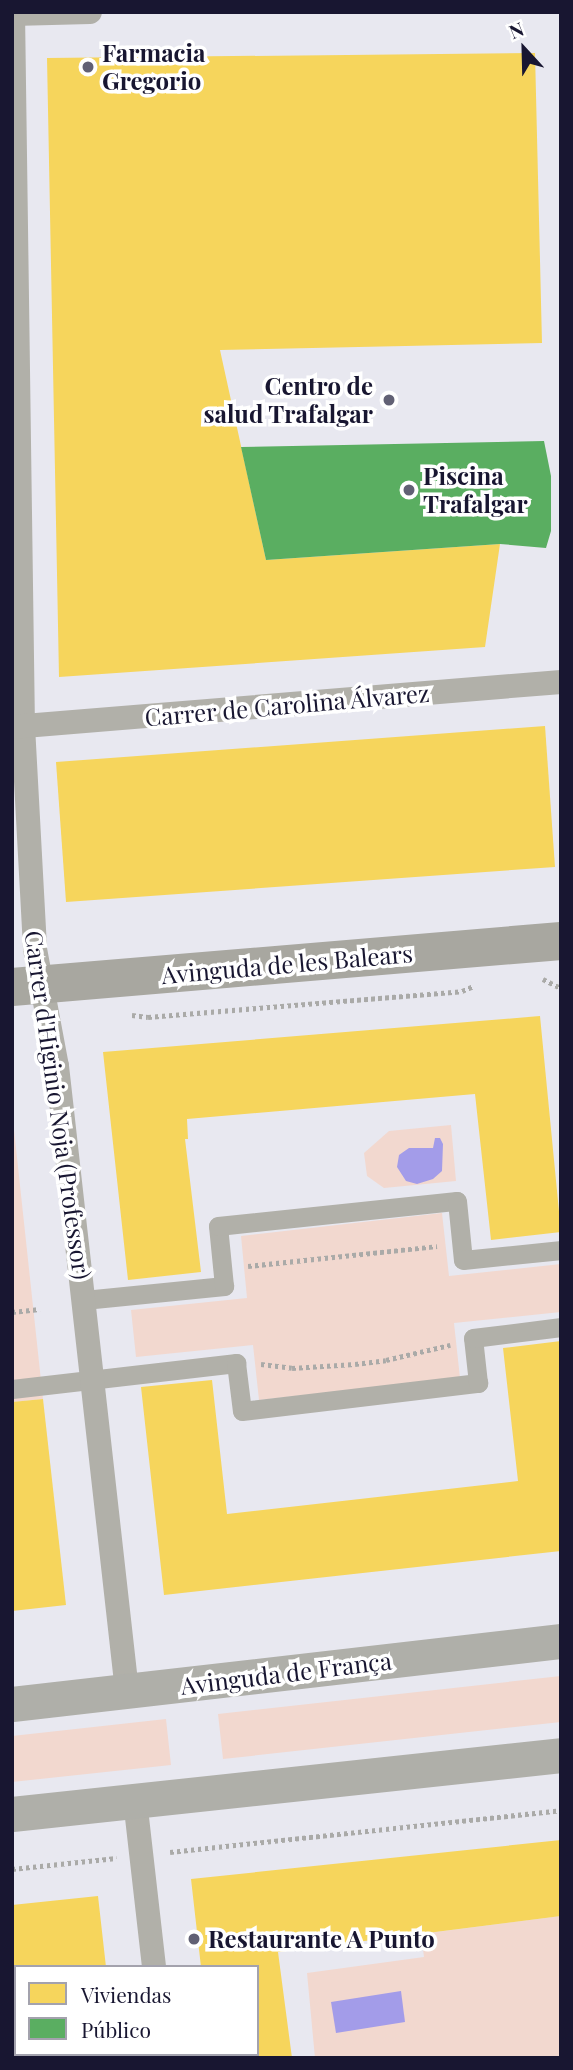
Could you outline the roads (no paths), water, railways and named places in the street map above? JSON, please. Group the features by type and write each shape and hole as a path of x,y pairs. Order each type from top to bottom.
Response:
{"main road":[{"name":"Avinguda de les Balears","path":"26,986 561,942"},
{"name":"Avinguda de França","path":"12,1704 561,1641"},
{"path":"12,1814 561,1755"}],"street":[{"path":"13,13 90,12"},
{"name":"Carrer d'Higinio Noja (Professor)","path":"13,13 18,727 34,949 26,986 57,1066 127,1691"},
{"name":"Carrer de Carolina Álvarez","path":"18,727 561,682"},
{"path":"84,1300 224,1286 218,1226 457,1201 463,1260 561,1250"},
{"path":"12,1389 236,1363 242,1411 478,1383 473,1338 561,1327"},
{"path":"135,1800 154,1965"}],"place":[{"name":"Farmacia Gregorio","path":"88,67"},
{"name":"Centro de salud Trafalgar","path":"389,400"},
{"name":"Piscina Trafalgar","path":"409,490"},
{"name":"Restaurante A Punto","path":"194,1939"}]}
